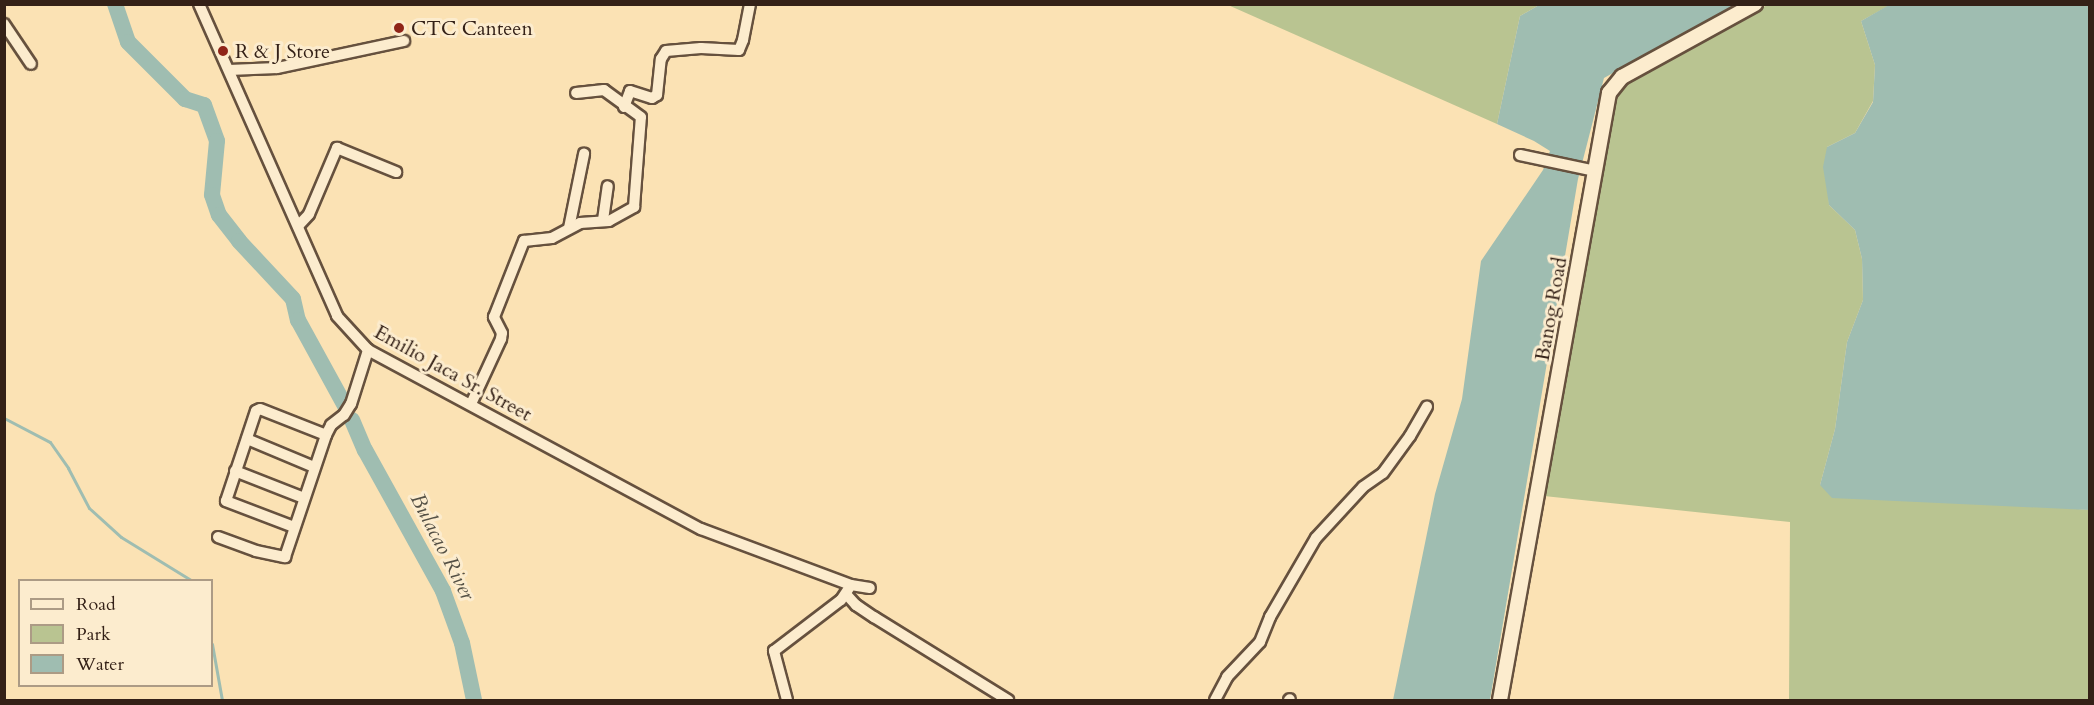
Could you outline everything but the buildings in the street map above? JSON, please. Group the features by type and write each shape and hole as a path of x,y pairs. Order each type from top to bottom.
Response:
{"street":[{"name":"Emilio Jaca Sr. Street","path":"199,4 337,316 368,350 701,529 849,589 870,588"},
{"path":"624,107 630,91 652,98 657,95 660,59 666,51 701,48 739,50 750,4"},
{"name":"Banog Road","path":"1500,700 1589,169 1607,100 1617,80 1755,4"},
{"path":"4,24 31,64"},
{"path":"229,70 277,68 404,41"},
{"path":"471,404 501,339 502,333 494,317 522,245 529,240 552,238 580,223 609,221 631,211 636,201 641,117 624,107 604,90 576,93"},
{"path":"298,226 309,214 337,148 396,172"},
{"path":"569,228 584,154"},
{"path":"1520,155 1589,169"},
{"path":"603,220 608,186"},
{"path":"218,537 282,558 287,555 294,527 326,435 331,425 344,415 351,404 368,350"},
{"path":"1215,700 1227,677 1260,642 1270,617 1316,538 1363,487 1383,473 1410,436 1427,407"},
{"path":"294,527 226,501 247,439 258,409 326,435"},
{"path":"247,439 314,467"},
{"path":"236,471 304,498"},
{"path":"787,700 774,651 849,589 856,605 1008,700"}],"green space":[{"path":"1228,5 1539,5 1520,16 1497,124"},
{"path":"1767,5 1890,5 1861,21 1875,65 1873,101 1855,133 1827,147 1829,205 1855,230 1862,259 1863,300 1847,342 1835,429 1820,485 2089,510 2089,700 1789,700 1790,522 1544,496 1616,95 1632,79"}],"water":[{"path":"1539,5 1735,5 1604,78 1578,179 1490,700 1393,700 1435,494 1462,399 1481,261 1543,170 1550,151 1497,124 1520,16"},
{"path":"1889,5 2089,5 2089,510 1832,498 1820,485 1835,429 1847,342 1863,300 1862,259 1855,230 1829,205 1823,167 1827,147 1855,133 1873,102 1875,65 1861,21"}],"waterway":[{"name":"Bulacao River","path":"115,4 128,42 185,99 204,105 217,141 212,195 219,215 239,241 293,299 298,320 345,406"},
{"path":"4,418 50,442 68,468 89,508 121,537 189,579"},
{"name":"Bulacao River","path":"352,420 365,450 443,591 462,643 474,700"},
{"path":"213,650 222,700"}],"place":[{"name":"CTC Canteen","path":"399,28"},
{"name":"R & J Store","path":"223,51"}]}
